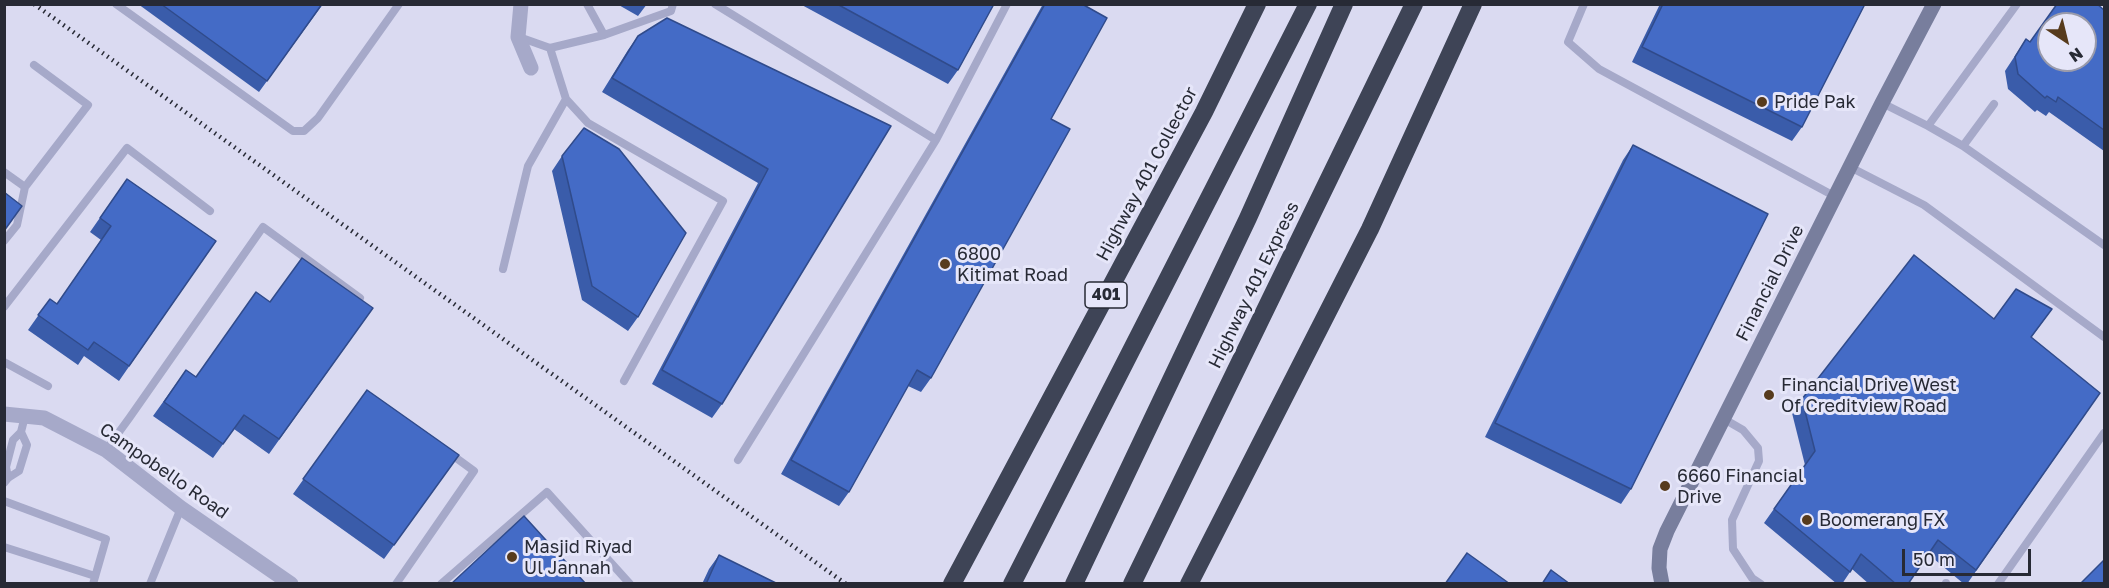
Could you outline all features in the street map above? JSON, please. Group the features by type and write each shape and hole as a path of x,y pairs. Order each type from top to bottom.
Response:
{"highway":[{"path":"1204,112 1251,4"},
{"name":"Highway 401 Collector","path":"952,584 1204,112 1257,4"},
{"path":"1012,584 1308,4"},
{"name":"Highway 401 Express","path":"1074,584 1248,218 1344,4"},
{"name":"Highway 401 Express","path":"1132,584 1414,4"},
{"path":"1189,584 1370,229 1473,4"}],"street":[{"path":"520,4 518,37 531,68"},
{"name":"Financial Drive","path":"1662,584 1659,568 1660,549 1664,539 1881,103 1934,4"},
{"name":"Campobello Road","path":"4,414 44,418 106,450 181,508 291,584"}],"lane":[{"path":"116,4 294,131 304,131 318,118 399,4"},
{"path":"587,4 604,35"},
{"path":"518,37 550,48 604,35 671,11 673,4"},
{"path":"715,4 936,140"},
{"path":"738,460 936,140 1007,4"},
{"path":"1584,4 1568,42 1599,69 1836,197"},
{"path":"1928,126 2017,4"},
{"path":"550,48 566,99 588,123 723,201 624,381"},
{"path":"4,241 16,225 25,187 88,105 34,65"},
{"path":"503,269 528,165 566,99"},
{"path":"1881,103 1963,146 2104,245"},
{"path":"1963,146 1994,104"},
{"path":"4,307 127,148 210,211"},
{"path":"1850,167 1924,205 2104,338"},
{"path":"4,172 25,187"},
{"path":"106,450 263,227 360,298"},
{"path":"4,363 48,386"},
{"path":"6,480 6,467 13,440 21,432 25,416"},
{"path":"1724,419 1743,430 1758,448 1760,460 1732,520 1733,549 1752,578 1761,584"},
{"path":"6,480 19,471 27,445 21,432"},
{"path":"1998,584 2104,433"},
{"path":"396,584 474,471 438,444"},
{"path":"441,584 547,492 630,584"},
{"path":"4,501 106,539 94,580 4,547"},
{"path":"150,584 181,508"}],"building":[{"path":"161,4 322,4 267,81"},
{"path":"837,4 994,4 958,70"},
{"name":"6800 Kitimat Road","path":"1045,4 1082,4 1107,18 1051,119 1070,129 931,378 917,370 849,492 791,460"},
{"name":"Pride Pak","path":"1663,4 1865,4 1802,127 1642,47"},
{"path":"2057,4 2097,4 2104,10 2104,130 2058,97 2056,102 2047,96 2045,98 2018,74 2015,57 2026,39 2030,42 2037,32 2037,72 2097,72 2097,12 2051,12"},
{"path":"667,18 891,126 722,404 662,370 768,169 612,78 638,36"},
{"path":"584,128 619,149 686,233 638,317 592,286 562,156"},
{"path":"1633,145 1768,214 1631,489 1495,423"},
{"path":"127,179 216,241 129,366 94,342 88,350 38,315 50,299 57,304 111,226 100,218"},
{"path":"4,192 22,206 4,231"},
{"path":"1914,255 1994,319 2016,289 2052,309 2031,337 2100,393 1976,570 1938,540 1908,584 1896,584 1861,554 1850,572 1774,509 1815,451 1802,399"},
{"path":"302,258 373,308 279,439 244,415 223,444 164,402 186,370 196,377 256,292 270,302"},
{"path":"367,390 459,455 394,545 303,479"},
{"name":"Masjid Riyad Ul Jannah","path":"524,516 586,584 451,584"},
{"path":"1467,553 1510,584 1445,584"},
{"path":"719,555 778,584 706,584"},
{"path":"2104,560 2104,584 2080,584"},
{"path":"1551,570 1570,584 1542,584"}],"railway":[{"path":"34,4 846,584"}],"place":[{"name":"Pride Pak","path":"1762,102"},
{"name":"6800 Kitimat Road","path":"945,264"},
{"name":"Financial Drive West Of Creditview Road","path":"1769,395"},
{"name":"6660 Financial Drive","path":"1665,486"},
{"name":"Boomerang FX","path":"1807,520"},
{"name":"Masjid Riyad Ul Jannah","path":"512,557"}]}
